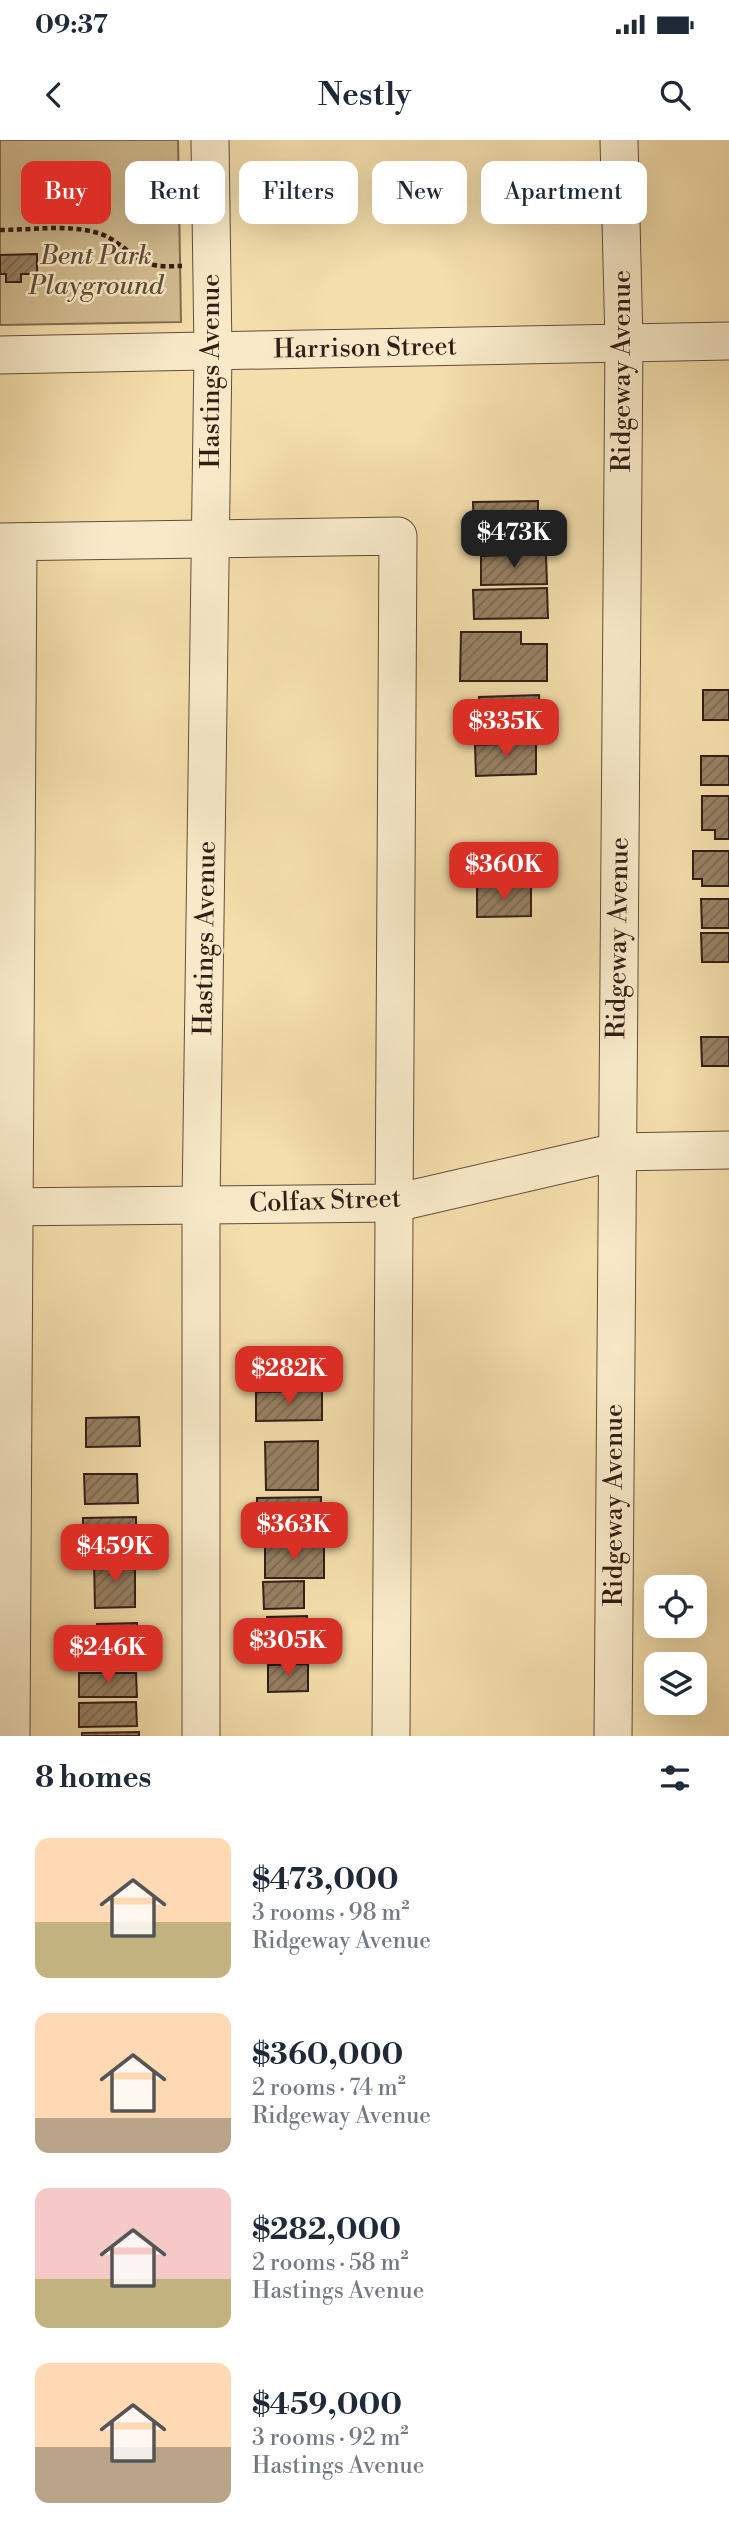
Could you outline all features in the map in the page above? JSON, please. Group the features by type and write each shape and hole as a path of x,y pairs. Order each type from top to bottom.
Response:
{"street":[{"name":"Hastings Avenue","path":"201,1736 201,1205 213,352 210,140"},
{"name":"Ridgeway Avenue","path":"613,1736 624,342 619,140"},
{"name":"Harrison Street","path":"0,355 729,341"},
{"path":"11,1736 7,1207 9,542 398,536 391,1736"},
{"name":"Colfax Street","path":"7,1207 395,1203 616,1152 729,1150"}],"path":[{"path":"0,230 97,232 113,239 146,262 183,267"}],"green space":[{"name":"Bent Park Playground","path":"0,140 178,140 178,161 125,161 125,224 179,224 181,322 0,325"}],"building":[{"path":"37,254 37,274 21,274 21,282 6,282 6,274 0,274 0,255"},
{"path":"538,501 538,532 474,533 473,502"},
{"path":"546,554 547,584 481,585 481,556"},
{"path":"547,588 548,618 474,619 473,590"},
{"path":"461,632 521,632 521,644 547,644 547,681 460,681"},
{"path":"703,690 729,690 729,720 703,720"},
{"path":"539,695 540,724 522,725 523,729 479,730 479,697"},
{"path":"536,743 536,774 476,776 475,745"},
{"path":"701,756 729,756 729,785 701,785"},
{"path":"702,796 729,796 729,839 715,839 715,830 702,830"},
{"path":"540,844 540,873 479,874 479,845"},
{"path":"693,851 729,851 729,886 702,886 702,879 693,879"},
{"path":"531,886 531,916 477,917 477,887"},
{"path":"701,899 729,899 729,928 702,928"},
{"path":"701,933 729,933 729,962 702,962"},
{"path":"701,1037 729,1037 729,1066 702,1066"},
{"path":"322,1391 322,1420 256,1421 256,1392"},
{"path":"139,1417 140,1446 86,1447 86,1418"},
{"path":"318,1441 318,1490 266,1490 265,1442"},
{"path":"84,1474 137,1474 138,1503 85,1504"},
{"path":"321,1497 321,1524 257,1525 257,1498"},
{"path":"136,1517 136,1546 83,1547 83,1518"},
{"path":"265,1545 324,1545 324,1578 265,1578"},
{"path":"94,1560 135,1560 135,1607 95,1608"},
{"path":"304,1581 304,1608 264,1609 263,1582"},
{"path":"307,1616 308,1643 268,1644 267,1617"},
{"path":"137,1623 137,1650 97,1651 97,1624"},
{"path":"308,1664 308,1691 268,1692 268,1665"},
{"path":"79,1673 136,1673 137,1697 79,1697"},
{"path":"136,1702 137,1726 79,1727 79,1703"},
{"path":"139,1732 139,1736 82,1736 82,1733"}]}
